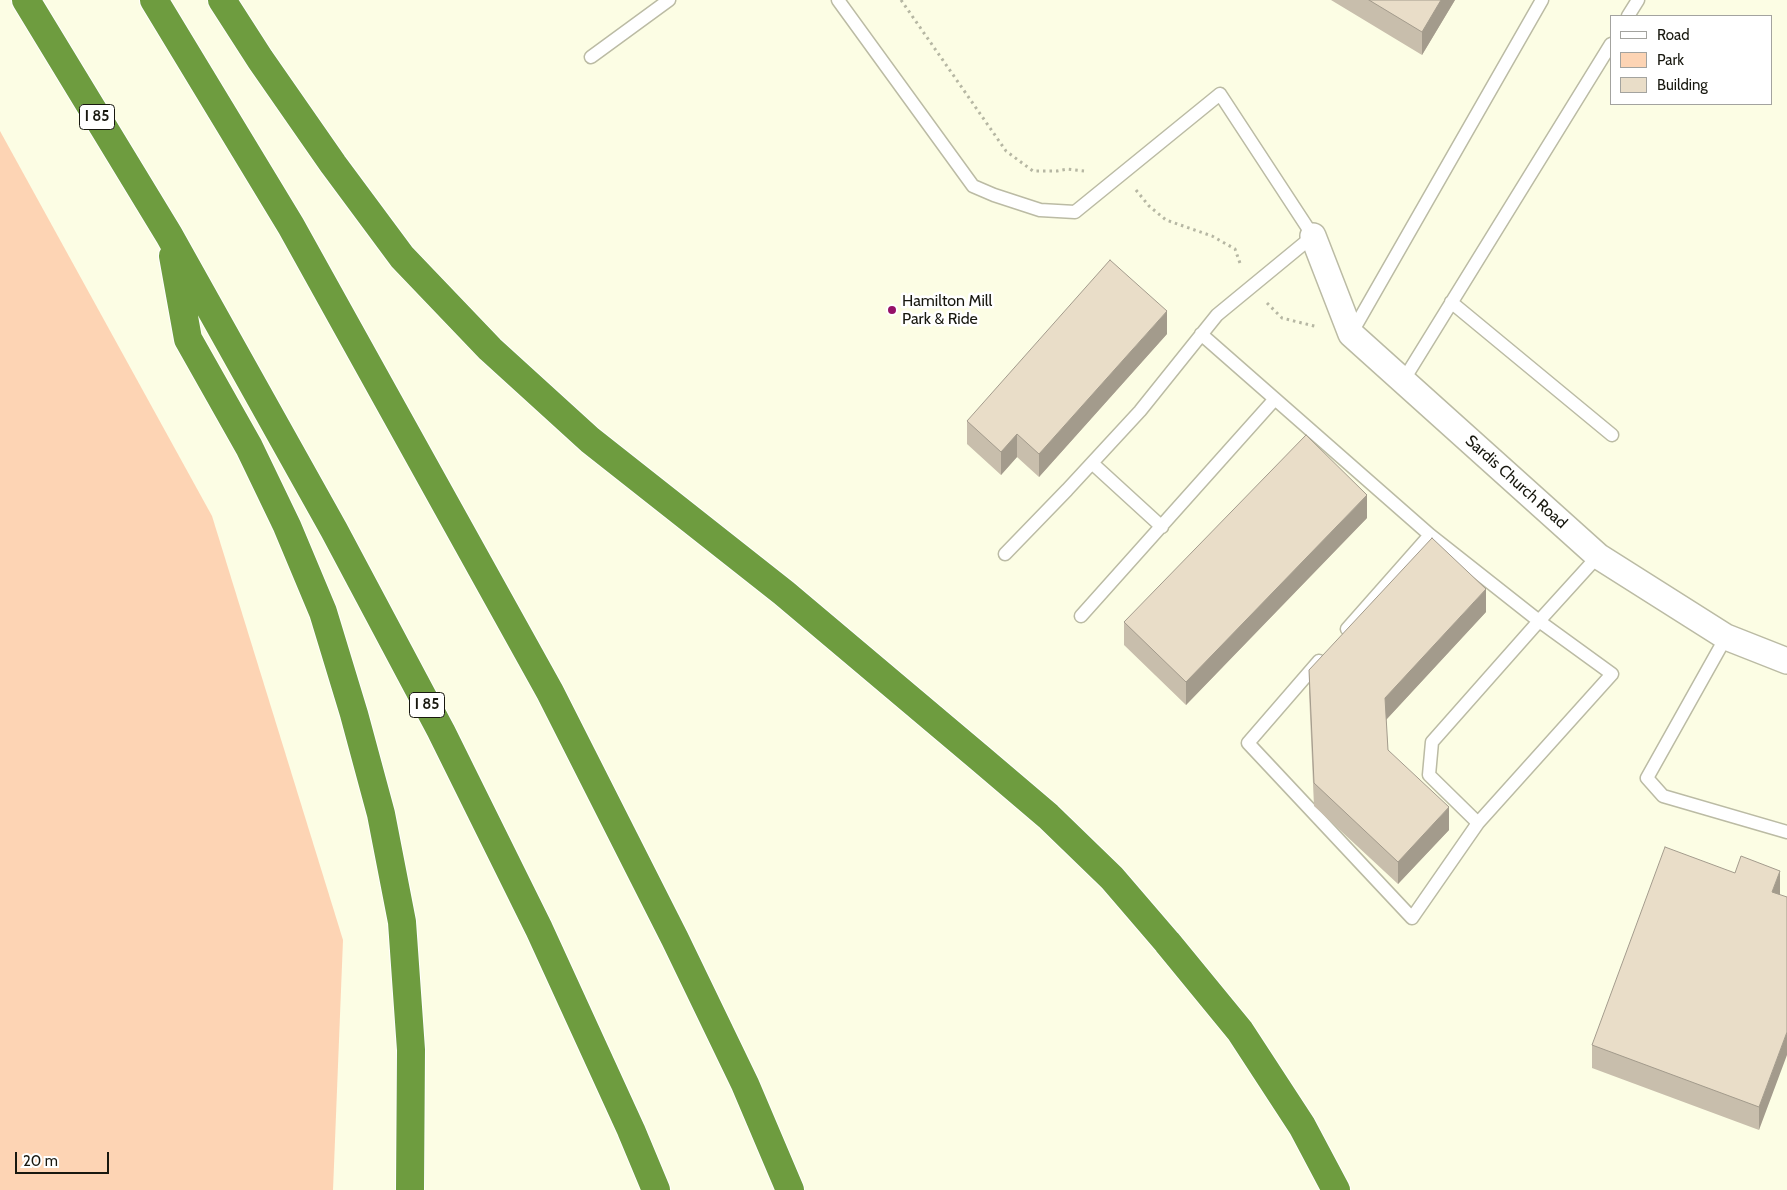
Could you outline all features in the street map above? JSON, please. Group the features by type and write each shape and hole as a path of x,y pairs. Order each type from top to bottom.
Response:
{"highway":[{"name":"I 85","path":"26,0 169,235 334,530 441,730 539,929 631,1130 656,1190"},
{"path":"154,0 291,226 550,692 675,939 745,1084 790,1190"},
{"path":"222,0 260,59 333,164 402,257 490,349 590,440 784,593 981,759 1048,816 1112,878 1240,1031 1302,1126 1336,1190"},
{"path":"169,235 188,339 249,447 287,526 323,612 354,714 381,814 402,922 411,1050 410,1190"}],"street":[{"name":"Sardis Church Road","path":"1314,236 1351,334 1403,381 1598,556 1726,637 1787,661"}],"lane":[{"path":"591,57 669,0"},
{"path":"838,0 973,186 1040,210 1074,212 1220,94 1314,236 1217,315 1140,411 1005,554"},
{"path":"1351,334 1542,0"},
{"path":"1629,15 1638,0"},
{"path":"1403,381 1610,46"},
{"path":"1451,302 1612,435"},
{"path":"1201,334 1430,536 1539,621 1612,674 1478,823 1412,918 1248,743 1326,654"},
{"path":"1081,616 1274,400"},
{"path":"1092,463 1162,527"},
{"path":"1339,639 1430,536"},
{"path":"1478,823 1429,775 1432,742 1598,556"},
{"path":"1726,637 1647,778 1663,796 1787,832"}],"path":[{"path":"901,0 1006,151 1033,171 1057,171 1067,168 1084,171"}],"green space":[{"path":"0,131 212,516 343,940 333,1190 0,1190"}],"building":[{"path":"1369,0 1441,0 1422,32"},
{"path":"1110,260 1167,311 1039,454 1017,434 1001,452 967,421"},
{"path":"1306,435 1367,495 1186,682 1124,622"},
{"path":"1432,538 1486,589 1385,698 1388,750 1449,807 1398,862 1314,783 1309,670"},
{"path":"1665,847 1735,873 1741,856 1780,871 1772,892 1787,897 1787,1032 1759,1107 1592,1045"}],"place":[{"name":"Hamilton Mill Park & Ride","path":"892,310"}]}
